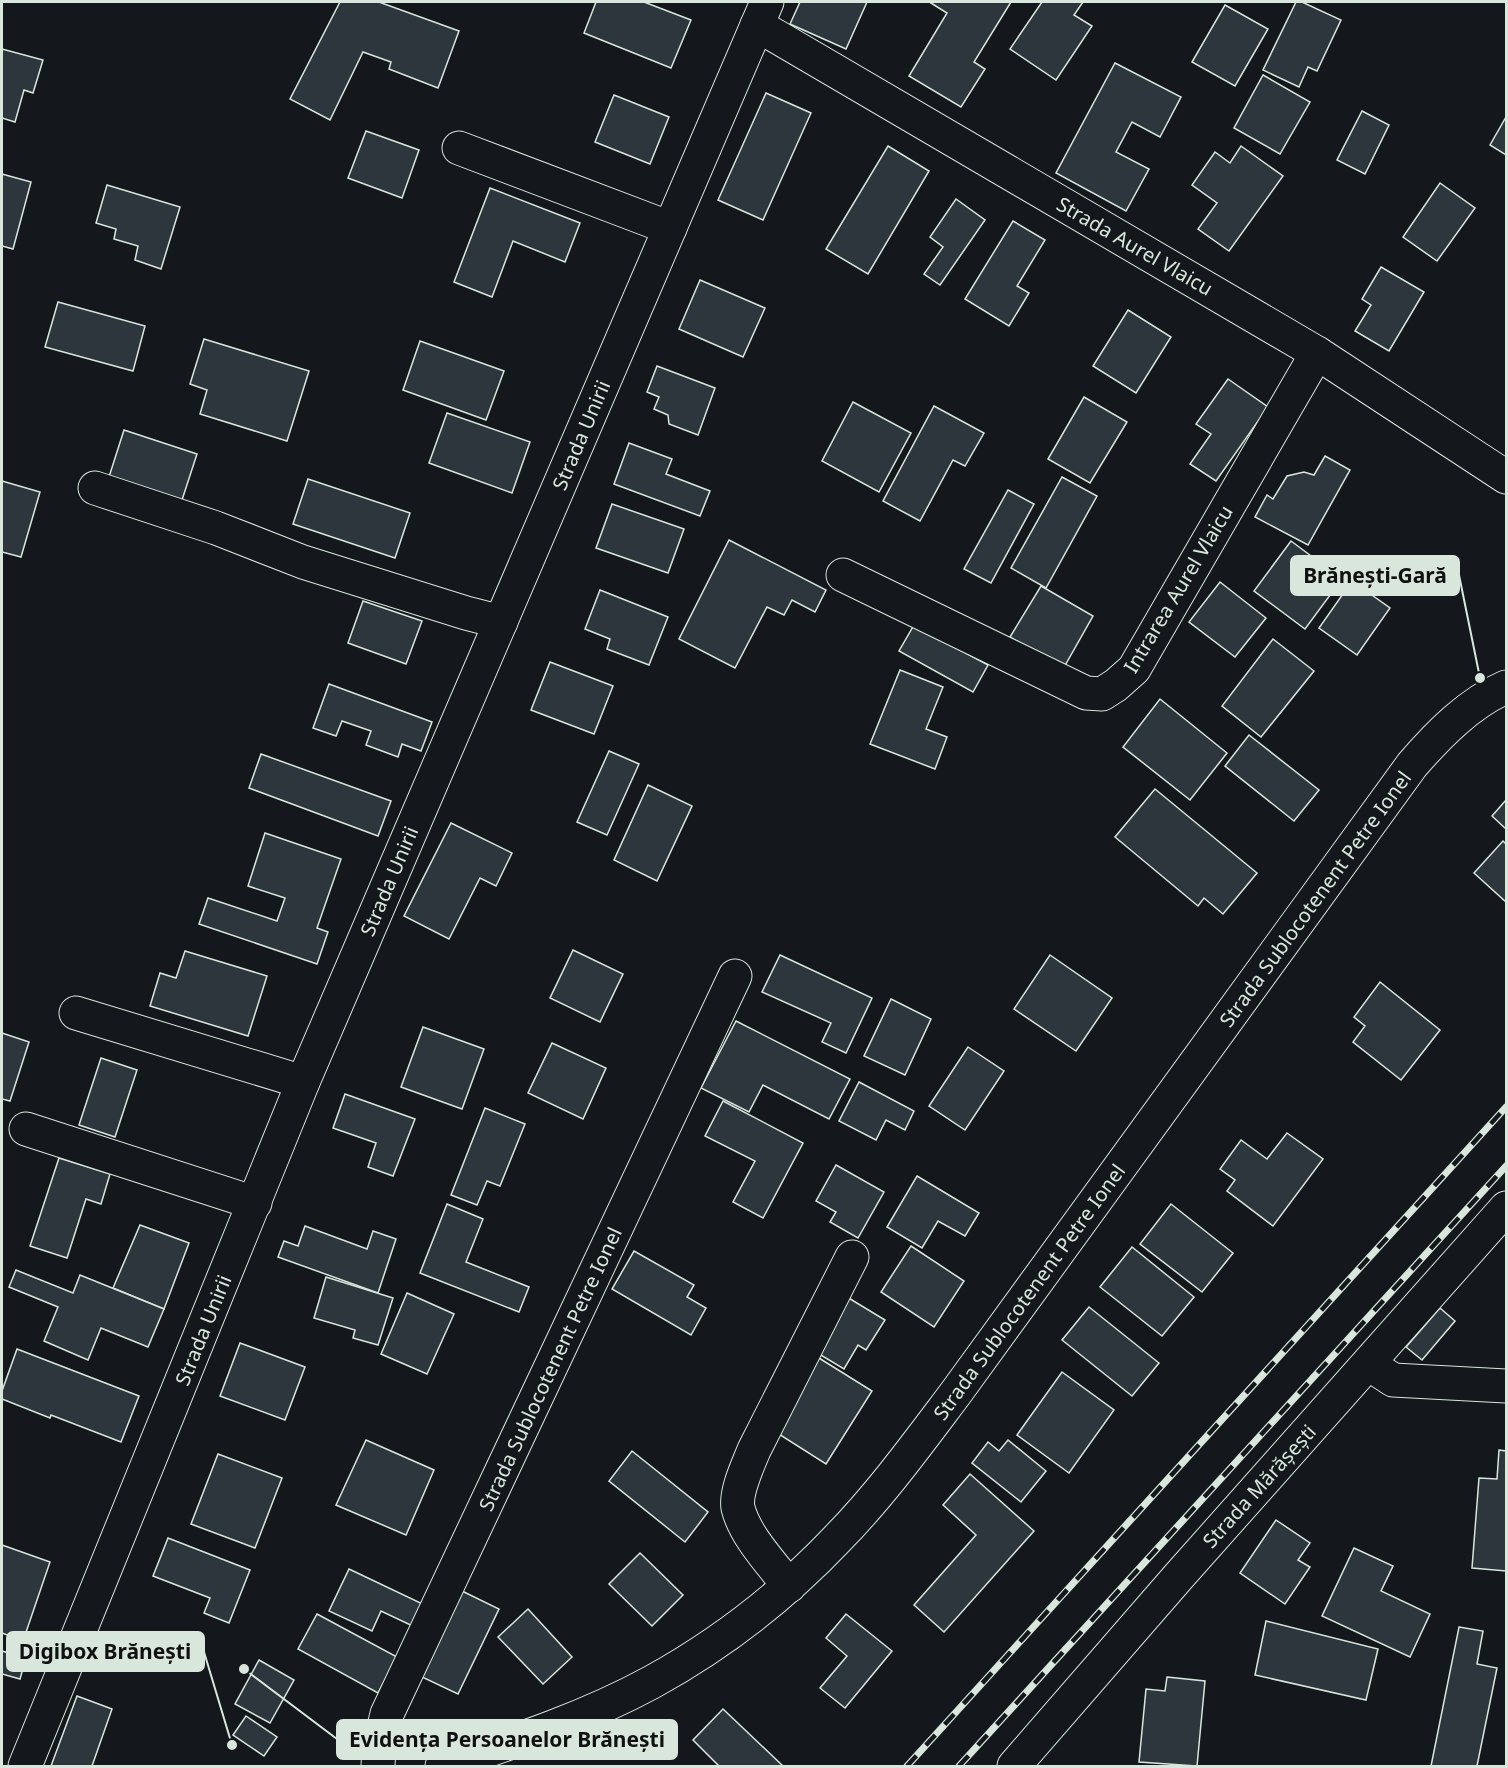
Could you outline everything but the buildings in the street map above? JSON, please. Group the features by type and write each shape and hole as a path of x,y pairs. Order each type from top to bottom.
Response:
{"street":[{"name":"Strada Unirii","path":"25,1767 303,1082 762,13"},
{"name":"Strada Aurel Vlaicu","path":"762,13 1317,353 1506,477"},
{"path":"459,148 670,228"},
{"name":"Intrarea Aurel Vlaicu","path":"843,575 1086,693 1102,694 1134,669 1317,353"},
{"path":"95,488 216,528 303,562 456,610 501,621"},
{"name":"Strada Sublocotenent Petre Ionel","path":"442,1767 582,1715 651,1682 714,1644 789,1586 839,1538 907,1457 1412,765 1456,721 1506,687"},
{"name":"Strada Sublocotenent Petre Ionel","path":"378,1767 379,1747 387,1714 735,976"},
{"path":"76,1013 303,1082"},
{"path":"26,1129 255,1203"},
{"name":"Strada Mărășești","path":"1014,1767 1179,1576 1506,1208"},
{"path":"789,1586 752,1538 738,1507 742,1479 754,1450 852,1257"},
{"path":"1369,1364 1393,1380 1506,1386"}],"railway":[{"path":"907,1766 1506,1107"},
{"path":"959,1766 1506,1166"}],"place":[{"name":"Brănești-Gară","path":"1480,678"},
{"name":"Evidența Persoanelor Brănești","path":"244,1669"},
{"name":"Digibox Brănești","path":"232,1745"}]}
